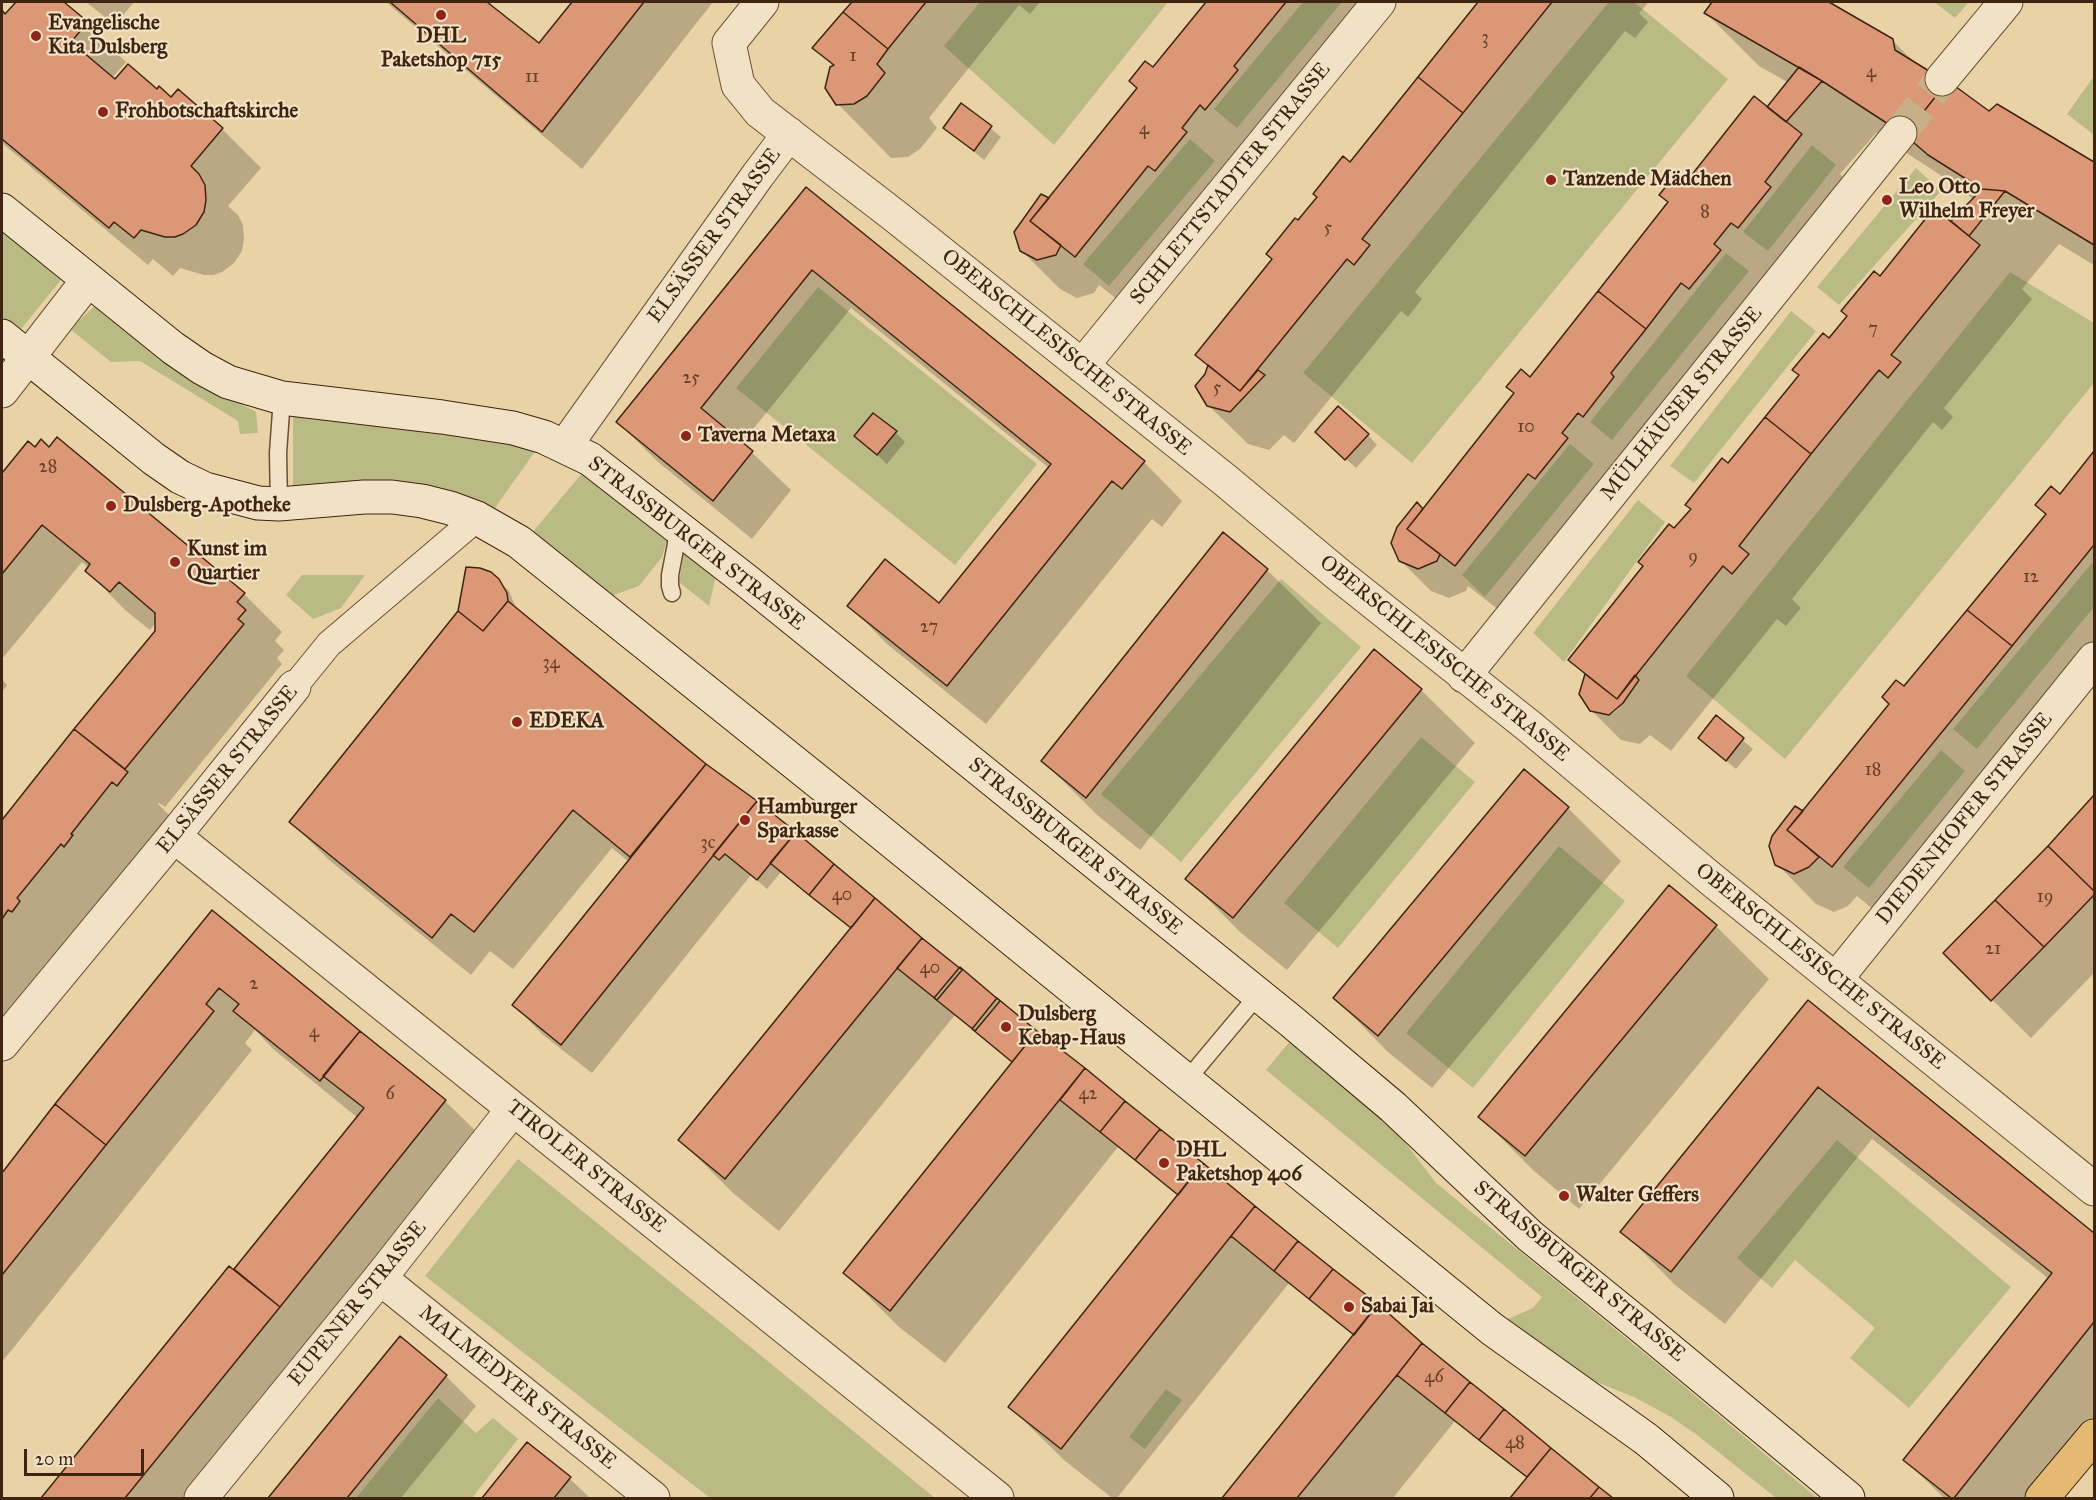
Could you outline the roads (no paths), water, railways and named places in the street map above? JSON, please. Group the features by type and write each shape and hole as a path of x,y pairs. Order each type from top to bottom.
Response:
{"main road":[{"path":"2042,1498 2094,1436"}],"street":[{"name":"ELSÄSSER STRASSE","path":"565,446 789,134 760,112 738,85 729,43 762,2"},
{"name":"SCHLETTSTADTER STRASSE","path":"1082,366 1379,2"},
{"path":"1942,79 2006,2"},
{"name":"MÜLHÄUSER STRASSE","path":"1464,676 1900,133"},
{"name":"OBERSCHLESISCHE STRASSE","path":"789,134 1225,480 1464,676 1530,727 1711,879 2094,1189"},
{"name":"STRASSBURGER STRASSE","path":"2,210 173,348 228,382 282,398 513,428 544,437 590,459 1258,995 1393,1107 1530,1236 1848,1498"},
{"path":"2,391 88,280"},
{"path":"2,336 154,459 180,477 205,489 258,503 279,504 364,497 392,497 422,501 450,508 499,529 540,558 1492,1329 1646,1439 1717,1498"},
{"name":"ELSÄSSER STRASSE","path":"2,1044 330,644 477,518"},
{"name":"DIEDENHOFER STRASSE","path":"1836,979 2094,659"},
{"name":"TIROLER STRASSE","path":"174,836 997,1498"},
{"name":"EUPENER STRASSE","path":"201,1498 380,1278 513,1109"},
{"name":"MALMEDYER STRASSE","path":"380,1278 653,1498"}],"lane":[{"path":"279,504 278,453 282,398"},
{"path":"671,522 676,533 670,575 672,593"},
{"path":"1186,1080 1258,995"}],"tunnel":[{"path":"1900,133 1942,79"}],"place":[{"name":"DHL Paketshop 715","path":"441,15"},
{"name":"Evangelische Kita Dulsberg","path":"36,36"},
{"name":"Frohbotschaftskirche","path":"103,112"},
{"name":"Tanzende Mädchen","path":"1551,180"},
{"name":"Leo Otto Wilhelm Freyer","path":"1887,200"},
{"name":"Taverna Metaxa","path":"686,436"},
{"name":"Dulsberg-Apotheke","path":"111,506"},
{"name":"Kunst im Quartier","path":"175,562"},
{"name":"EDEKA","path":"517,722"},
{"name":"Hamburger Sparkasse","path":"745,820"},
{"name":"Dulsberg Kebap-Haus","path":"1006,1027"},
{"name":"DHL Paketshop 406","path":"1164,1163"},
{"name":"Walter Geffers","path":"1564,1196"},
{"name":"Sabai Jai","path":"1349,1307"}]}
